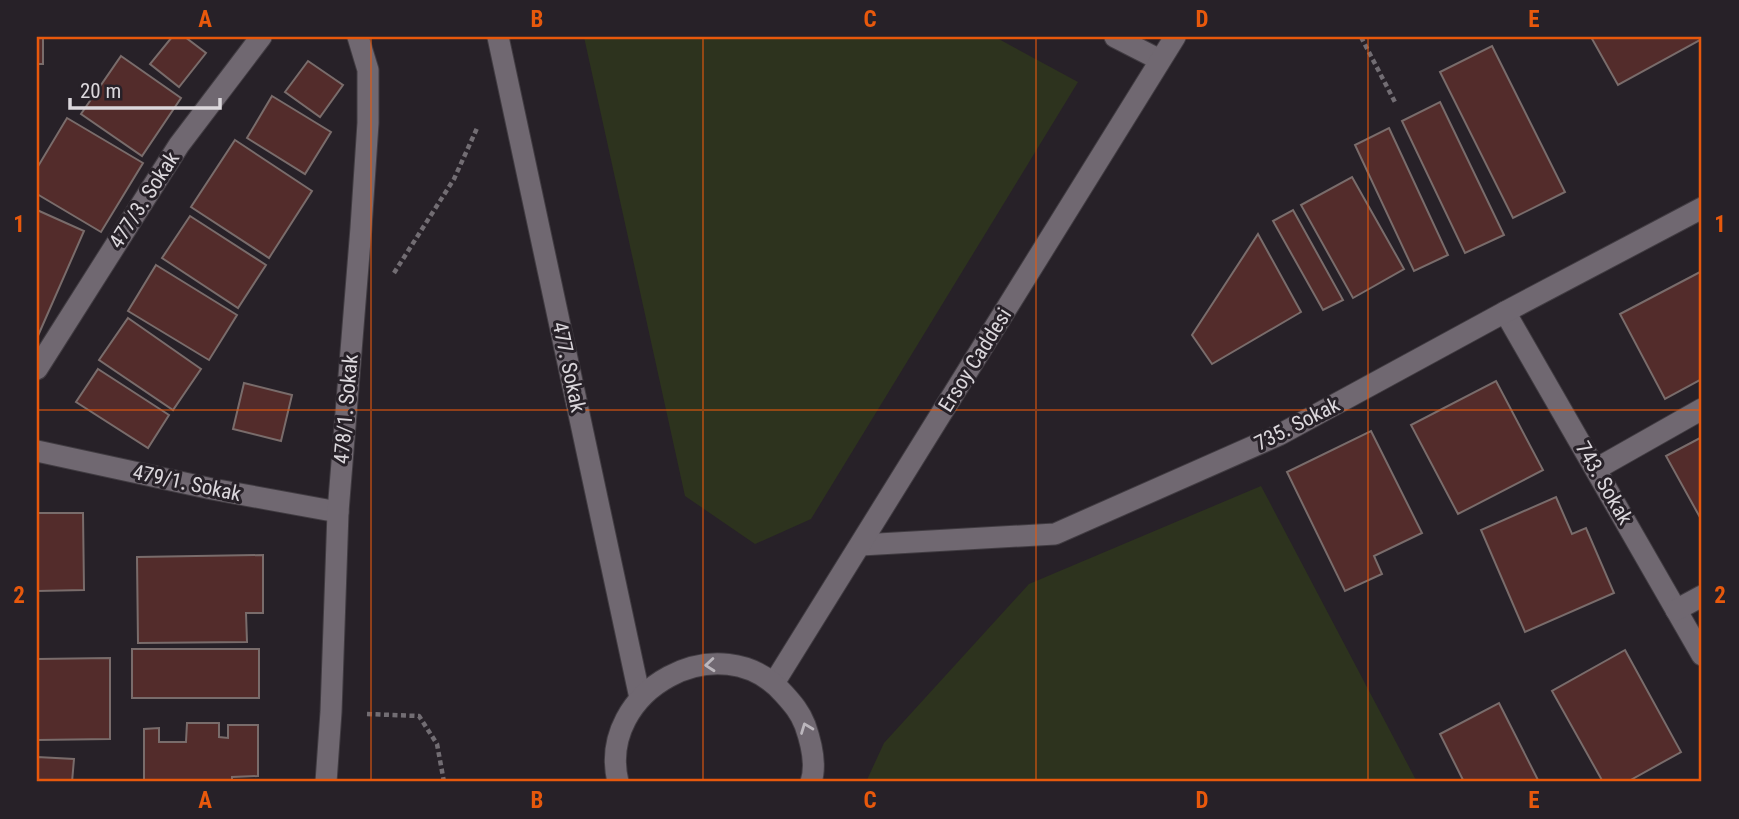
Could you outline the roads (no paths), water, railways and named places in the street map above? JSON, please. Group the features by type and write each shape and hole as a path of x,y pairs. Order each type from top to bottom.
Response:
{"street":[{"name":"477/3. Sokak","path":"37,369 179,145 261,37"},
{"name":"478/1. Sokak","path":"326,782 338,512 368,123 368,69 358,37"},
{"name":"477. Sokak","path":"498,37 640,698"},
{"path":"1115,37 1160,60"},
{"name":"Ersoy Caddesi","path":"774,683 1175,37"},
{"name":"735. Sokak","path":"861,545 1055,534 1279,435 1702,208"},
{"name":"743. Sokak","path":"1505,312 1702,655"},
{"path":"1596,470 1702,409"},
{"name":"479/1. Sokak","path":"37,451 338,512"},
{"path":"1676,610 1702,596"},
{"path":"618,782 617,750 624,722 640,698 664,678 692,666 724,663 754,671 774,683 801,713 812,744 811,782"}]}
